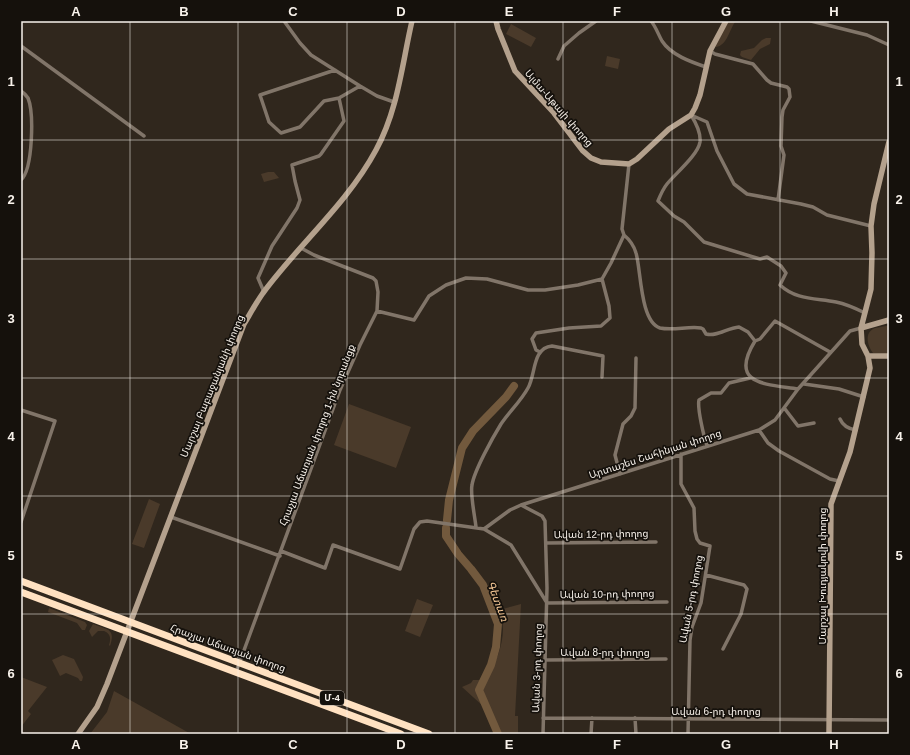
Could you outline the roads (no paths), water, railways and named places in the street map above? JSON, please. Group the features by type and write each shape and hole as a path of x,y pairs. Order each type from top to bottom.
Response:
{"highway":[{"name":"Հրաչյա Աճառյան փողոց","path":"21,581 426,733"},
{"name":"Հրաչյա Աճառյան փողոց","path":"21,592 401,734"}],"street":[{"path":"284,21 300,43 311,54 377,96 394,102"},
{"name":"Մարշալ Բաբաջանյանի փողոց","path":"78,734 97,707 244,324 264,292 338,204 362,173 376,149 387,125 394,102 412,21"},
{"name":"Ալմա-Աթայի փողոց","path":"496,21 515,71 554,113 583,151 591,158 601,162 629,164"},
{"path":"558,59 564,46 596,21"},
{"path":"651,21 656,27 666,46 689,61 706,67"},
{"path":"726,21 710,51 700,95 691,115 669,129 637,159 629,164 622,229 624,235 631,241 636,253 641,291 648,311 656,326 674,329 701,328 706,334 711,335 719,334 730,328 739,327 748,332 755,341"},
{"path":"811,21 867,35 889,45"},
{"path":"21,46 144,136"},
{"path":"710,51 715,54 753,64 771,83 787,87 789,89 790,97 783,110 782,117 781,146 784,154 778,200"},
{"path":"335,70 260,95 269,122 281,133 300,128 324,100 339,98 360,86"},
{"path":"21,91 27,96 30,104 32,144 27,170 21,180"},
{"path":"264,292 258,278 272,246 297,208 300,200 292,165 321,154 344,121 339,98"},
{"path":"691,115 706,122 720,156 734,184 747,194 801,204 827,215 871,226"},
{"path":"691,115 698,129 700,141 685,164 665,186 658,201 674,216 684,222 704,242 760,259 767,257 781,266 786,273 780,285 788,292 836,302 850,306 865,313"},
{"name":"Մարշալ Խուդյակովի փողոց","path":"829,734 831,504 850,452 853,430 864,397 870,368 868,356 862,344 861,328 871,289 871,226 878,186 889,142"},
{"path":"540,352 536,350 532,340 536,333 562,329 602,326 610,318 609,306 602,279 624,235"},
{"path":"301,248 314,255 373,278 376,281 378,292 377,311 414,320 429,296 446,285 466,278 487,279 528,290 544,290 578,285 602,279"},
{"name":"Հրաչյա Աճառյան փողոց 1-ին նրբանցք","path":"236,672 340,390 360,344 377,311"},
{"path":"861,328 889,320"},
{"path":"750,378 746,372 745,365 755,341 760,339 775,321 830,352"},
{"name":"Արտաշես Շահինյան փողոց","path":"484,529 510,510 520,505 759,430 775,420 785,409 798,389 850,331 861,328"},
{"path":"476,527 472,485 477,469 500,424 529,387 533,369 540,352 548,346 552,346 603,356 602,377"},
{"path":"868,356 889,356"},
{"path":"620,474 616,455 623,424 632,416 635,408 636,358"},
{"path":"707,446 698,406 699,400 711,394 721,393 729,383 750,378 772,385 798,389"},
{"path":"804,384 839,389 864,397"},
{"path":"785,409 798,426 814,422"},
{"path":"21,410 55,421 24,517 21,522"},
{"path":"840,419 844,425 853,430"},
{"path":"759,430 768,443 779,451 830,479 839,481"},
{"name":"Ավան 5-րդ փողոց","path":"681,454 681,484 694,508 695,531 697,539 700,543 710,546 701,603 692,627 690,640 688,734"},
{"name":"Ավան 3-րդ փողոց","path":"520,505 544,518 547,603 543,734"},
{"path":"171,517 280,556"},
{"path":"281,551 325,568 333,546 400,569 414,529 420,522 426,521 476,527 484,529 511,545 547,603"},
{"name":"Ավան 12-րդ փողոց","path":"546,543 656,542"},
{"path":"706,575 744,585 747,589 741,614 724,649"},
{"name":"Ավան 10-րդ փողոց","path":"547,603 667,602"},
{"name":"Ավան 8-րդ փողոց","path":"545,660 666,659"},
{"name":"Ավան 6-րդ փողոց","path":"543,718 889,720"},
{"path":"591,734 592,718"},
{"path":"636,718 636,734"}],"waterway":[{"name":"Գետառ","path":"447,520 449,500 462,448 473,431 506,397 514,386"},
{"name":"Գետառ","path":"446,528 446,536 458,554 483,585 498,624 496,647 491,665 479,690 498,734"}]}
